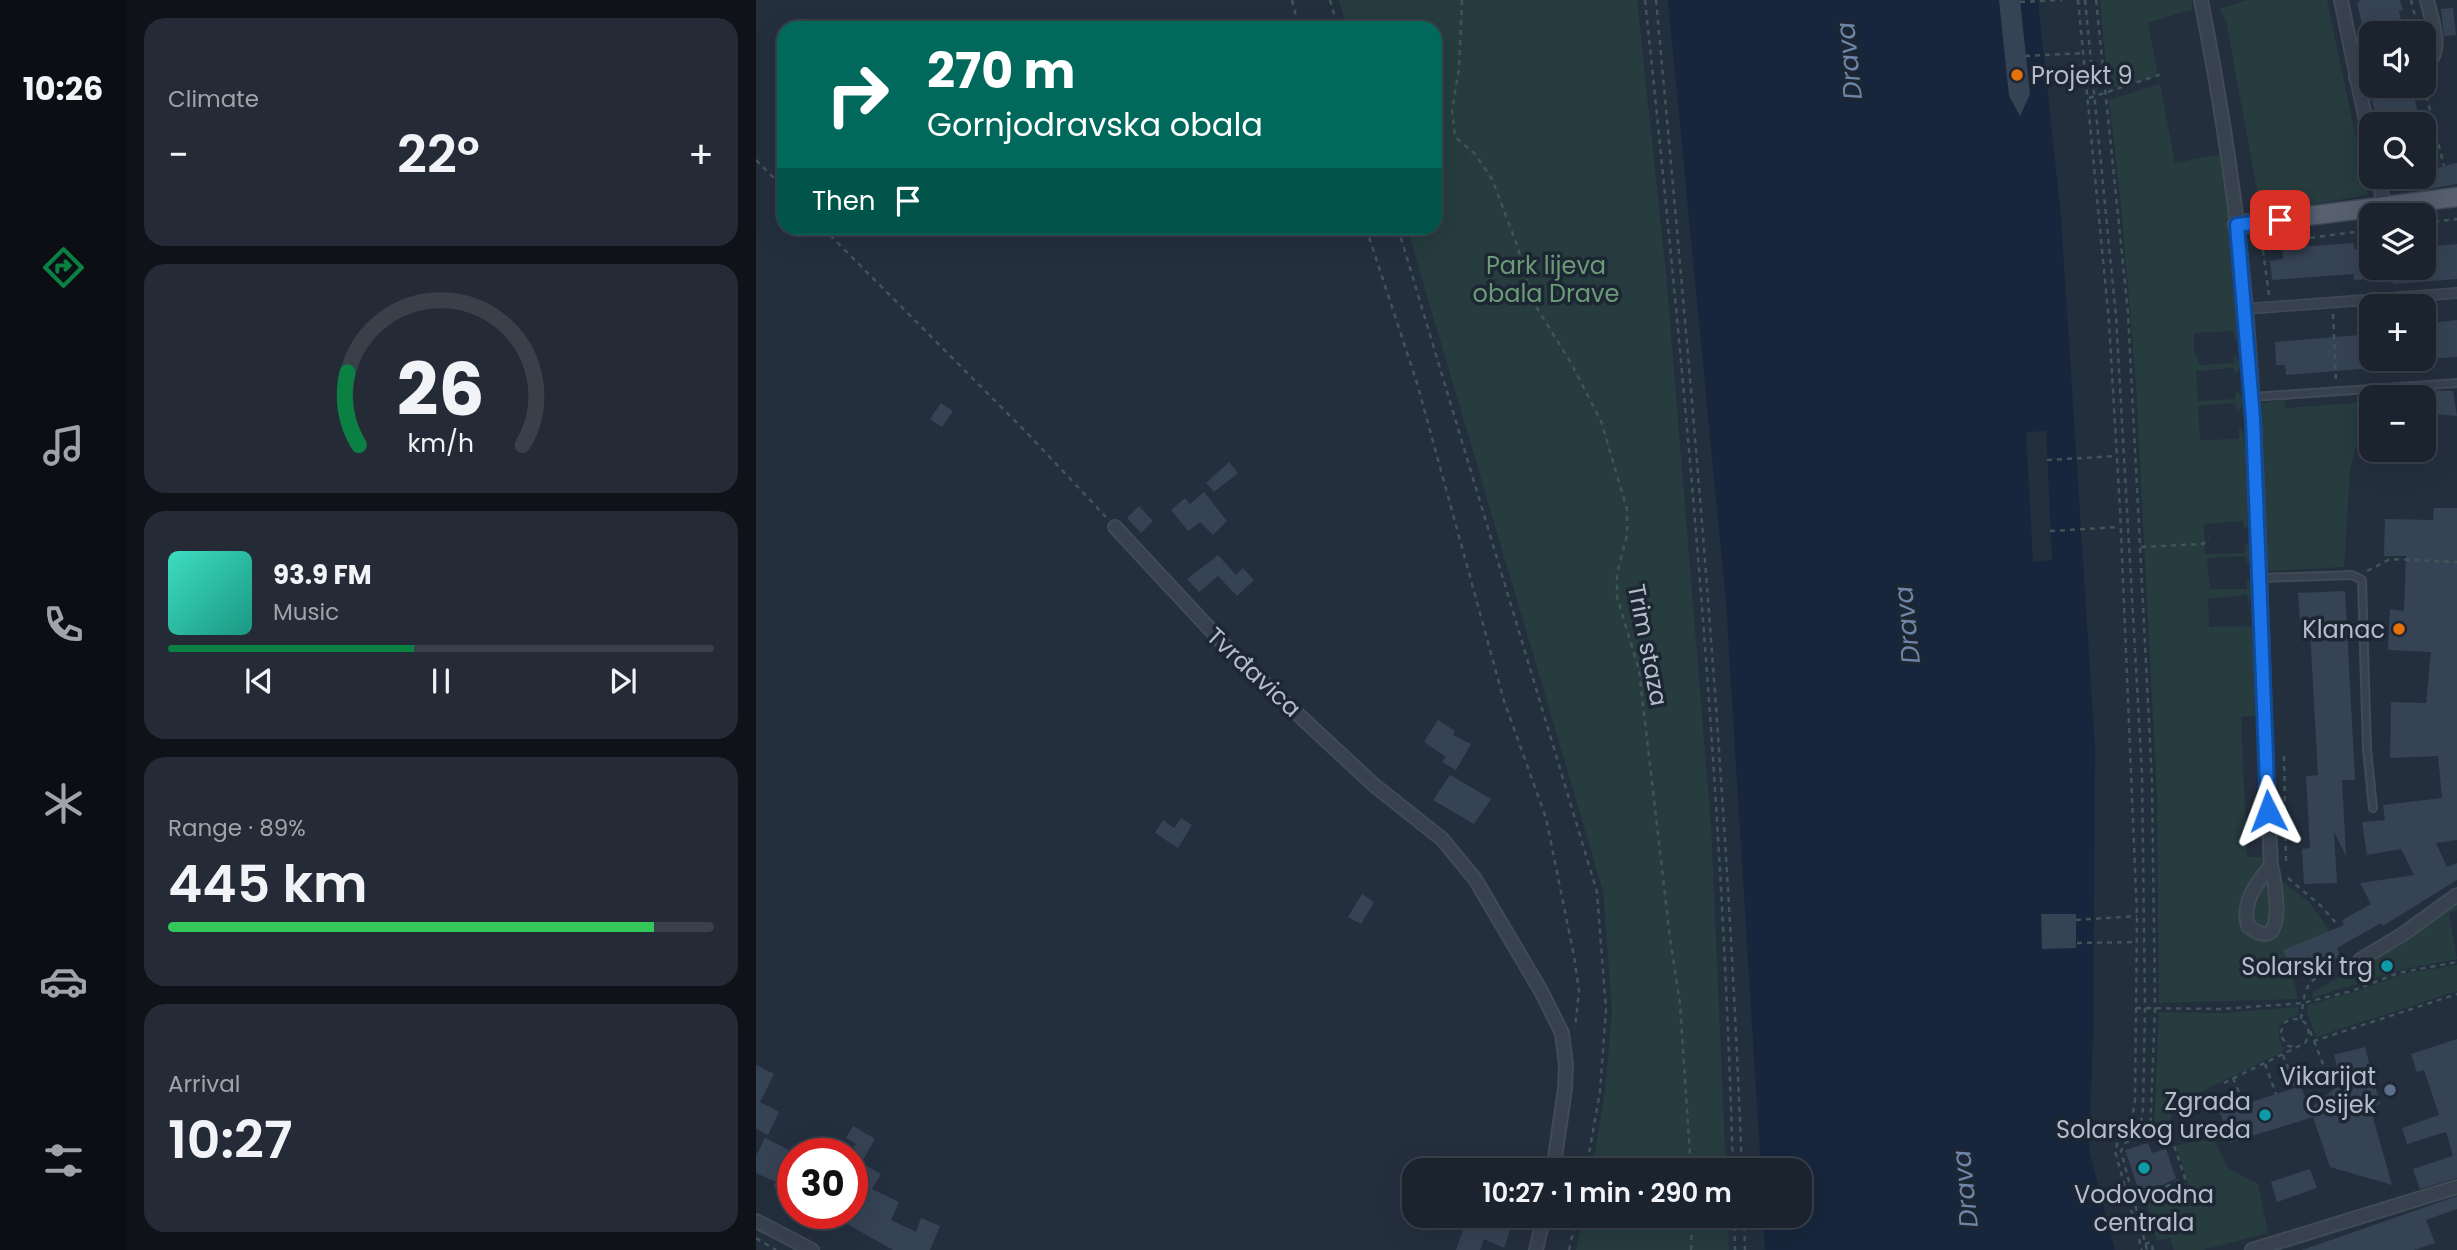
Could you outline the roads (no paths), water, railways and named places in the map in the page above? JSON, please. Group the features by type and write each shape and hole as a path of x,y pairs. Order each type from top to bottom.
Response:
{"main road":[{"path":"2402,203 2457,197"},
{"path":"2237,225 2359,208"}],"street":[{"path":"2201,0 2224,122 2246,309 2252,397 2271,865 2279,910 2270,929 2263,933 2254,932 2248,926 2246,906 2256,884 2271,865"},
{"path":"2341,0 2364,112"},
{"path":"2427,0 2431,21"},
{"path":"2246,309 2457,293"},
{"name":"Tvrđavica","path":"1115,527 1234,654 1374,785 1442,839 1461,860 1554,1014 1565,1049 1565,1089 1555,1158"},
{"path":"2360,960 2403,934 2457,895"},
{"path":"2252,1250 2457,1186"},
{"path":"756,1221 812,1250"},
{"path":"1536,1250 1541,1228"}],"lane":[{"path":"2252,397 2457,383"},
{"path":"2260,578 2358,575 2365,586 2367,749 2373,808"}],"water":[{"name":"Drava","path":"1668,0 2038,0 2061,217 2095,748 2093,1040 2089,1150 2115,1250 1765,1250 1764,1228 1812,1228 1812,1158 1760,1158 1726,603"}],"place":[{"name":"Projekt 9","path":"2017,75"},
{"name":"Klanac","path":"2399,629"},
{"name":"Solarski trg","path":"2387,966"},
{"name":"Vikarijat Osijek","path":"2390,1090"},
{"name":"Zgrada Solarskog ureda","path":"2265,1115"},
{"name":"Vodovodna centrala","path":"2144,1168"}],"park label":[{"name":"Park lijeva obala Drave","path":"1546,279"}]}
